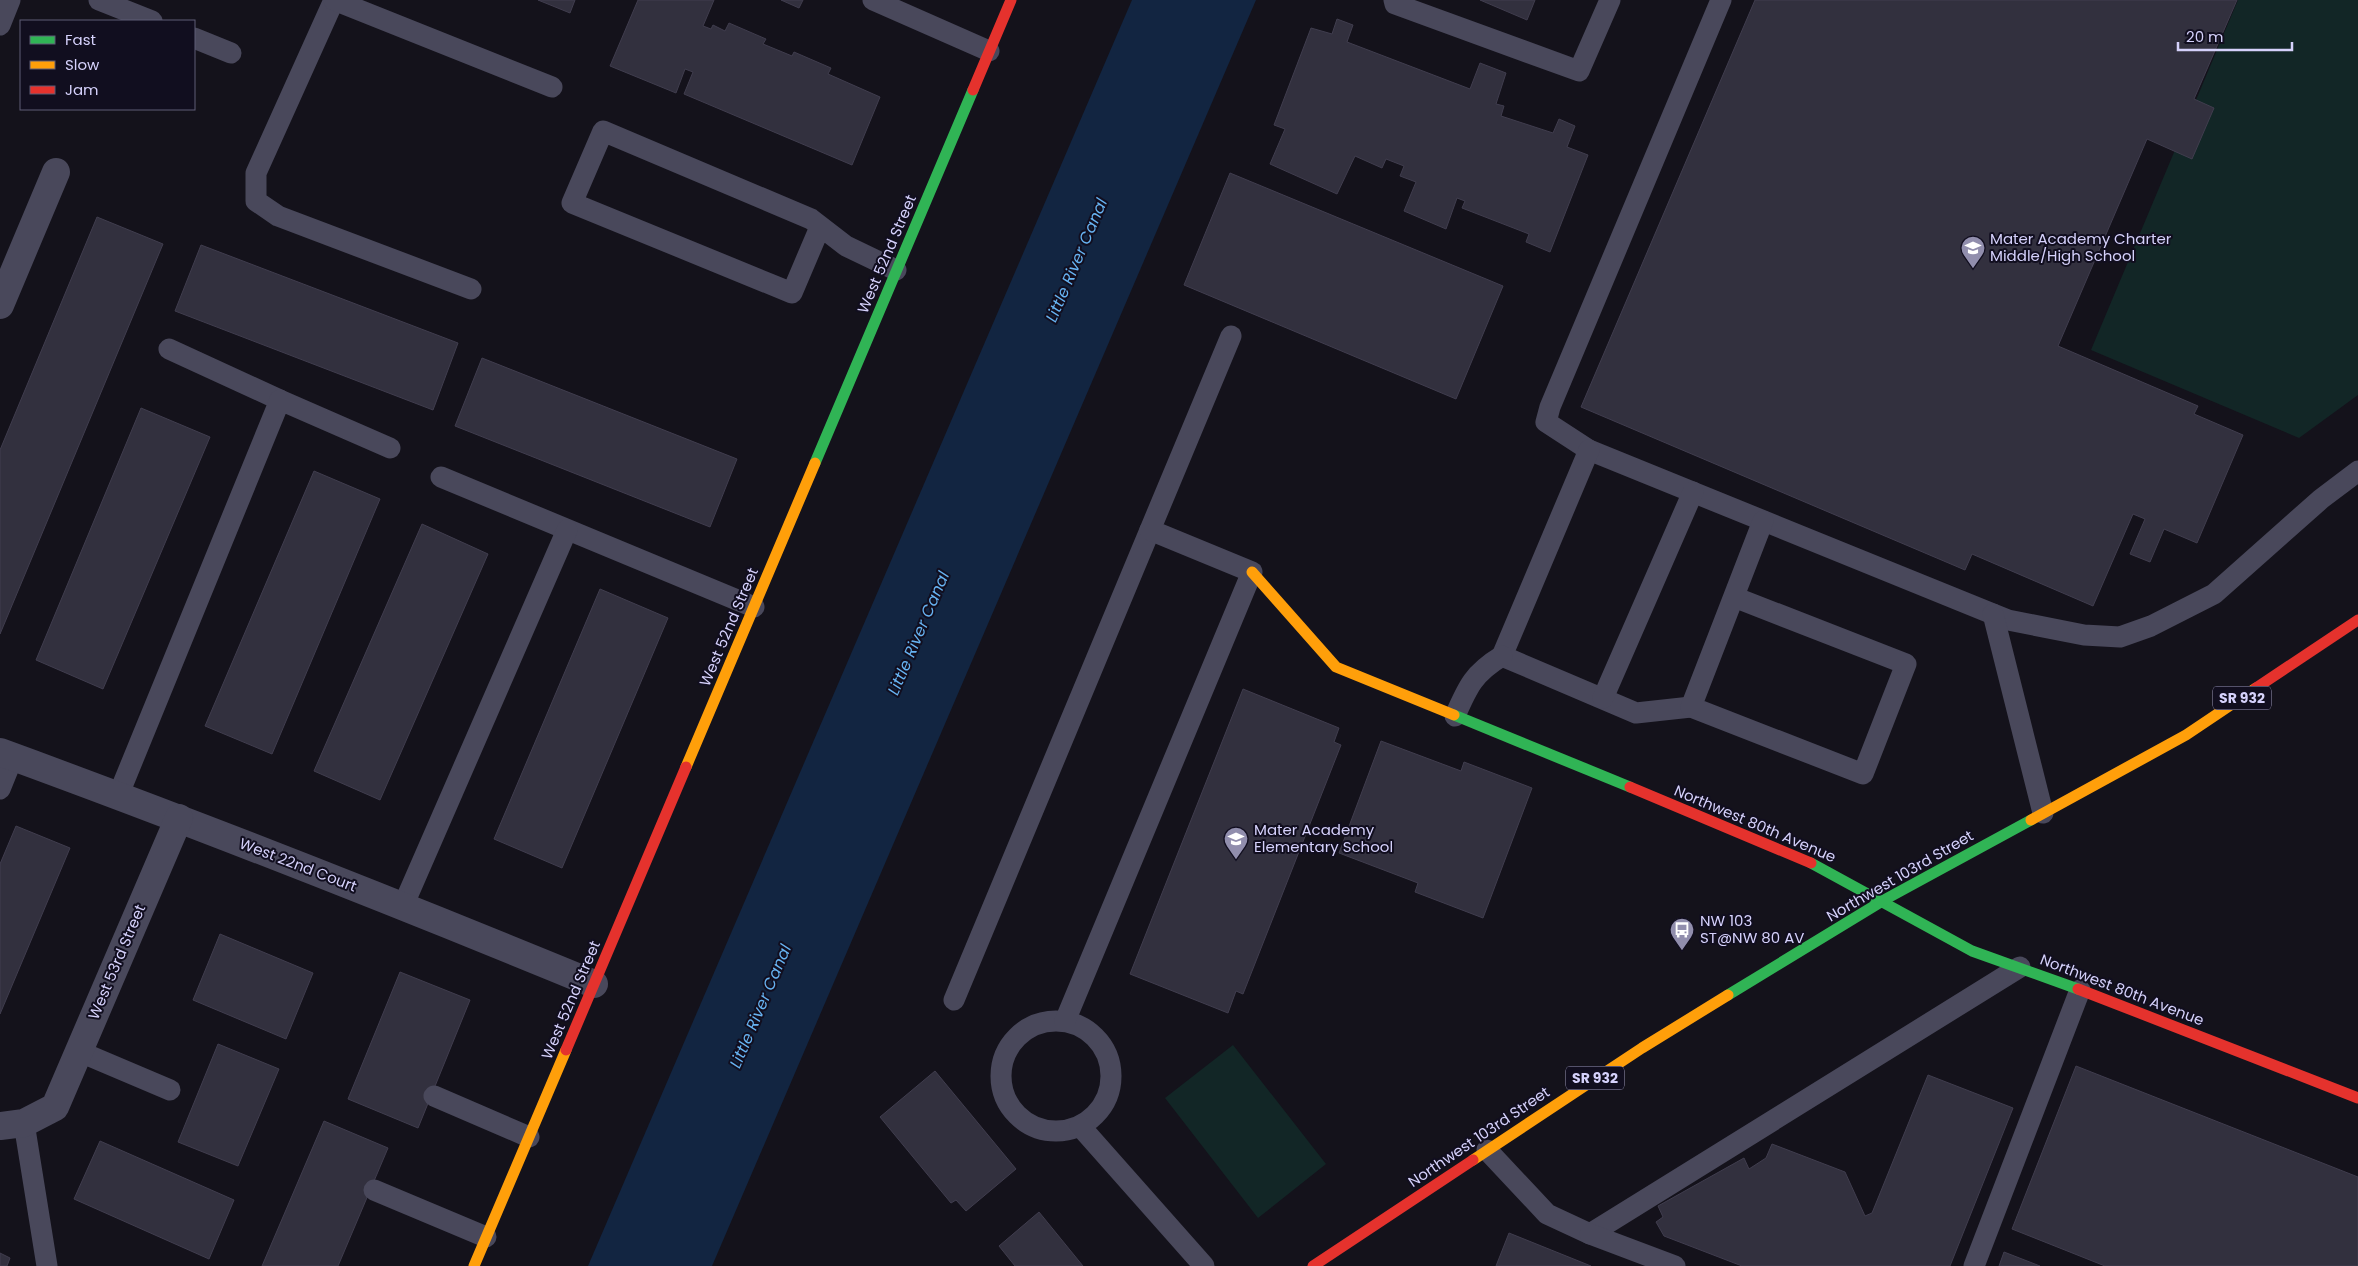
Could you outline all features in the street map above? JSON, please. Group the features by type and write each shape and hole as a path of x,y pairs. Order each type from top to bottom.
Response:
{"street":[{"name":"West 52nd Street","path":"474,1266 1011,0"},
{"path":"0,305 56,172"},
{"name":"Northwest 80th Avenue","path":"1252,572 1336,667 1805,859 1884,900 1972,951 2020,967 2358,1098"},
{"name":"Northwest 103rd Street","path":"1313,1266 1642,1048 1884,900 2186,735 2358,620"},
{"name":"West 22nd Court","path":"7,755 179,818 594,984"},
{"name":"West 53rd Street","path":"12,1124 54,1107 179,818"}],"lane":[{"path":"0,25 10,0"},
{"path":"99,0 149,20"},
{"path":"471,289 278,216 256,201 256,173 334,0 552,87"},
{"path":"873,0 989,51"},
{"path":"1394,0 1395,4 1579,71 1610,0"},
{"path":"1721,0 1550,407 1546,422 1589,450 2008,620 2084,635 2120,637 2152,626 2214,594 2322,499 2358,471"},
{"path":"195,38 232,53"},
{"path":"820,227 792,293 572,204 603,131 811,219 846,246 896,270"},
{"path":"954,1000 1231,336"},
{"path":"168,349 390,448"},
{"path":"118,796 280,400"},
{"path":"1455,716 1468,685 1483,668 1502,656 1589,450"},
{"path":"441,477 754,607"},
{"path":"1603,698 1693,492"},
{"path":"1691,707 1763,521"},
{"path":"403,906 567,530"},
{"path":"1065,1021 1252,572 1150,530"},
{"path":"1502,656 1636,712 1691,707 1863,774 1906,664 1734,597"},
{"path":"1993,614 2043,813"},
{"path":"0,790 7,755"},
{"path":"1590,1234 2020,967"},
{"path":"1974,1266 2080,990"},
{"path":"1047,1021 1065,1021 1081,1027 1095,1037 1105,1051 1111,1067 1110,1085 1105,1101 1095,1116 1080,1126 1064,1132 1046,1131 1030,1126 1016,1116 1006,1102 1001,1085 1001,1068 1006,1051 1016,1037 1030,1026 1047,1021"},
{"path":"78,1051 170,1090"},
{"path":"434,1096 529,1137"},
{"path":"12,1124 47,1266"},
{"path":"1080,1126 1204,1266"},
{"path":"1487,1150 1547,1214 1590,1234 1675,1266"},
{"path":"374,1190 486,1238"}],"green space":[{"path":"2238,0 2358,0 2358,395 2299,438 2091,350"},
{"path":"1233,1045 1326,1164 1258,1218 1165,1098"}],"water":[{"name":"Little River Canal","path":"1132,0 1256,0 712,1266 588,1266"}],"building":[{"path":"538,0 575,0 570,13"},
{"path":"638,0 714,0 703,26 711,29 713,25 725,31 729,23 766,39 763,44 792,56 794,52 831,68 828,74 880,97 852,165 684,94 693,72 685,69 676,93 610,66"},
{"path":"781,0 803,0 799,8"},
{"path":"1480,0 1535,0 1527,20"},
{"path":"1755,0 2237,0 2194,99 2214,108 2192,159 2147,139 2058,346 2198,406 2194,414 2243,435 2197,543 2164,529 2150,562 2130,554 2145,519 2133,514 2093,606 1972,554 1965,570 1581,407"},
{"path":"1337,19 1353,25 1347,42 1470,89 1480,63 1506,73 1496,104 1504,106 1501,116 1553,133 1559,119 1575,126 1567,147 1588,155 1550,252 1526,242 1529,234 1462,208 1465,201 1457,198 1446,229 1404,211 1416,182 1400,176 1404,166 1386,159 1382,168 1355,156 1337,194 1270,164 1285,129 1274,125 1311,28 1332,34"},
{"path":"1230,173 1503,286 1456,399 1184,285"},
{"path":"97,217 163,244 0,634 0,450"},
{"path":"201,245 458,343 433,410 175,311"},
{"path":"482,358 737,459 710,527 455,426"},
{"path":"141,408 210,437 103,689 36,660"},
{"path":"314,471 380,499 272,754 205,726"},
{"path":"422,524 488,554 380,800 314,771"},
{"path":"600,589 668,618 562,868 494,839"},
{"name":"Mater Academy Elementary School","path":"1243,689 1339,728 1334,742 1341,745 1243,994 1236,991 1228,1013 1130,974"},
{"path":"1381,741 1461,771 1464,762 1532,788 1483,918 1415,892 1418,883 1339,853"},
{"path":"16,826 70,848 0,1014 0,864"},
{"path":"220,934 313,973 286,1039 193,1000"},
{"path":"400,972 470,1000 418,1128 348,1099"},
{"path":"218,1044 279,1069 238,1166 178,1142"},
{"path":"2076,1066 2358,1177 2358,1266 2105,1266 2012,1229"},
{"path":"935,1071 1016,1169 966,1211 956,1200 951,1203 880,1117"},
{"path":"1928,1075 2013,1108 1950,1266 1742,1266 1664,1236 1656,1222 1663,1217 1658,1206 1744,1158 1749,1169 1766,1158 1772,1144 1845,1172 1865,1216 1872,1213"},
{"path":"324,1121 388,1148 338,1266 262,1266"},
{"path":"100,1141 234,1200 209,1259 74,1199"},
{"path":"1039,1212 1083,1266 1015,1266 999,1246"},
{"path":"1509,1233 1591,1266 1496,1266"},
{"path":"2004,1252 2040,1266 1999,1266"},
{"path":"0,1253 10,1258 7,1266 0,1266"}],"traffic: fast":[{"path":"815,463 973,90"},
{"path":"1454,715 1630,787"},
{"path":"1728,995 1884,900 2031,820"},
{"path":"1811,863 1972,951 2078,989"}],"traffic: slow":[{"path":"686,767 815,463"},
{"path":"1252,572 1336,667 1454,715"},
{"path":"2031,820 2186,735 2256,688"},
{"path":"1473,1160 1642,1048 1728,995"},
{"path":"474,1266 566,1050"}],"traffic: jam":[{"path":"973,90 1011,0"},
{"path":"2256,688 2358,620"},
{"path":"566,1050 686,767"},
{"path":"1630,787 1811,863"},
{"path":"2078,989 2358,1098"},
{"path":"1313,1266 1473,1160"}],"place":[{"name":"Mater Academy Charter Middle/High School","path":"1973,269"},
{"name":"Mater Academy Elementary School","path":"1236,860"},
{"name":"NW 103 ST@NW 80 AV","path":"1682,951"}]}
